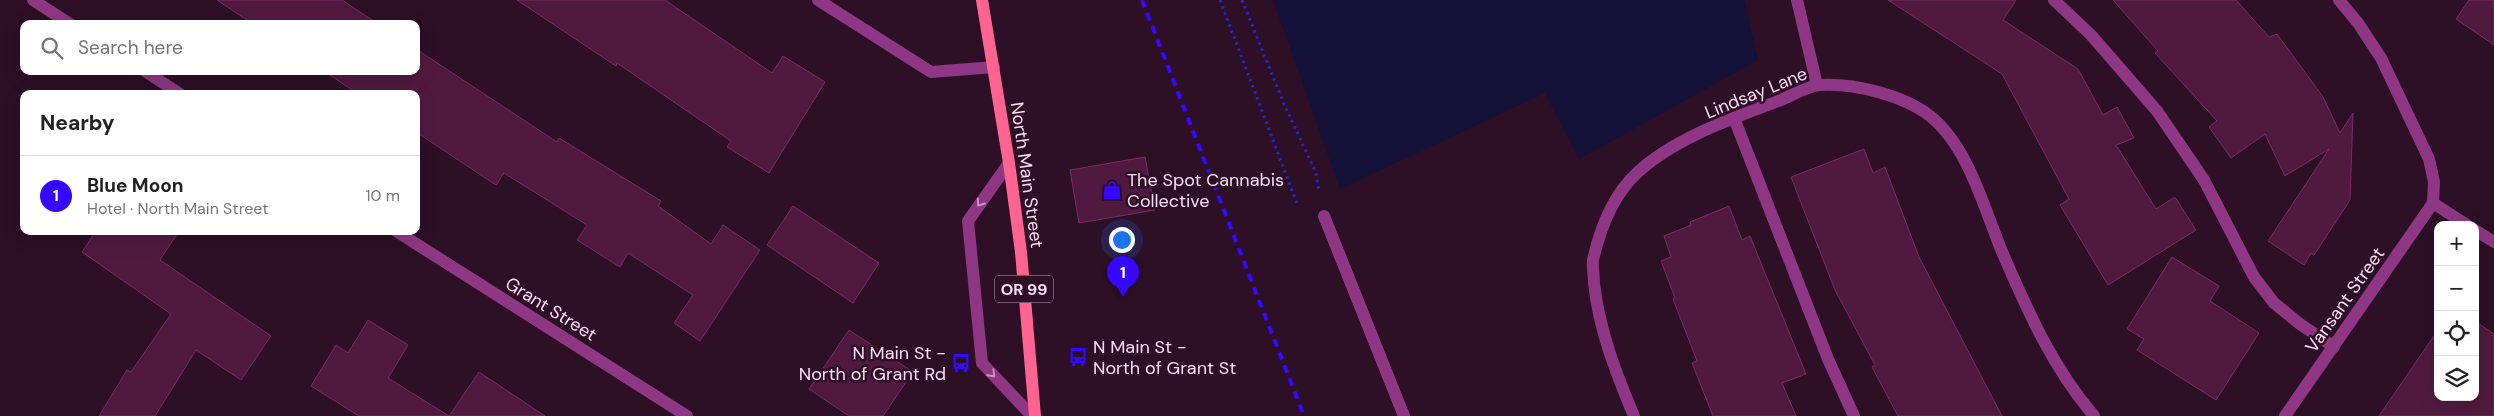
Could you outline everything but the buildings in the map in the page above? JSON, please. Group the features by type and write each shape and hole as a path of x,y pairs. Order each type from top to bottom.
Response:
{"main road":[{"name":"North Main Street","path":"982,0 1009,163 1020,252 1034,416"}],"street":[{"path":"33,0 64,20"},
{"path":"818,0 931,72 994,67"},
{"path":"1797,0 1817,85"},
{"path":"2054,0 2091,35 2157,111 2204,180 2254,277 2274,303 2300,324 2334,347"},
{"path":"2339,0 2358,23 2381,58 2429,159 2434,182 2433,203 2461,221"},
{"path":"151,75 174,90"},
{"name":"Lindsay Lane","path":"1634,416 1605,340 1596,305 1592,262 1602,230 1617,198 1635,174 1661,153 1734,118 1817,85 1850,85 1878,92 1928,114 1949,132 1966,163 2012,276 2052,358 2078,397 2094,416"},
{"path":"1734,118 1828,359 1854,416"},
{"path":"1009,163 968,221 982,363 1034,416"},
{"name":"Vansant Street","path":"2285,416 2433,203"},
{"path":"1324,216 1404,416"},
{"path":"2479,233 2494,242"},
{"name":"Grant Street","path":"402,235 687,416"}],"path":[{"path":"1242,0 1284,104 1316,173 1324,216"}],"shaded area":[{"path":"1273,0 1744,0 1758,60 1579,159 1545,93 1340,189"}],"railway":[{"path":"1142,0 1304,416"}],"place":[{"name":"The Spot Cannabis Collective","path":"1112,190"},
{"name":"Blue Moon","path":"1123,297"},
{"name":"N Main St - North of Grant St","path":"1078,357"},
{"name":"N Main St - North of Grant Rd","path":"961,363"}]}
